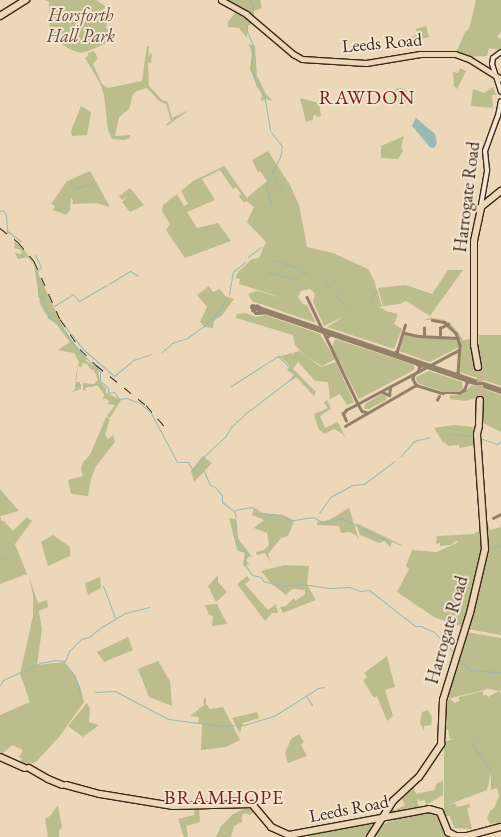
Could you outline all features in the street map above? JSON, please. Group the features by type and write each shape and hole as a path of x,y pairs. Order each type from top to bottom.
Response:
{"highway":[{"path":"0,16 26,0"},
{"path":"481,206 501,191"},
{"name":"Harrogate Road","path":"479,367 474,341 474,241 481,206"},
{"name":"Harrogate Road","path":"370,837 379,820 396,797 419,777 439,749 442,740 443,700 470,612 484,550 477,429 480,400"},
{"name":"Leeds Road","path":"0,757 59,784 103,795 173,806 252,804 271,826 289,835 435,810 440,812 450,834 458,836 501,827"}],"main road":[{"name":"Leeds Road","path":"222,0 252,19 293,54 302,59 366,63 420,54 452,54 469,59 501,79"},
{"path":"501,52 493,59 493,73 501,92"},
{"name":"Harrogate Road","path":"481,206 487,168 485,151 498,116 501,101"}],"green space":[{"name":"Horsforth Hall Park","path":"45,0 96,0 105,6 104,11 109,12 106,28 116,35 106,43 81,53 69,49 50,36 49,2"},
{"path":"224,0 260,0 262,8 254,11 254,22 248,26 247,38 239,28 228,27 228,22 237,10"},
{"path":"476,0 501,0 501,32 497,37 501,39 501,50 489,48 487,56 468,57 456,53 465,32 469,29"},
{"path":"426,26 429,37 403,43 417,34 416,29"},
{"path":"249,44 255,46 257,76 266,94 273,101 265,99 261,101 262,95 250,69 252,54"},
{"path":"147,46 149,46 148,58 150,53 152,54 151,63 148,62 149,86 162,100 168,102 172,118 189,110 167,126 166,124 171,121 166,104 159,101 147,88 137,91 133,94 129,109 119,117 115,136 130,135 130,138 124,140 112,139 108,130 104,95 100,83 85,58 88,56 88,53 94,51 98,58 93,64 102,84 108,88 142,81"},
{"path":"460,68 466,71 457,89 454,86 453,72 458,73"},
{"path":"493,87 496,95 492,95 493,108 471,106 473,89 484,93"},
{"path":"400,88 406,90 408,96 406,102 400,104 394,102 392,96 394,90"},
{"path":"300,98 319,103 321,116 313,116 313,120 306,122"},
{"path":"81,106 91,112 87,135 72,136 71,131"},
{"path":"404,136 401,147 403,151 398,159 381,158 381,146"},
{"path":"268,151 290,185 299,205 307,247 333,253 368,269 374,280 382,307 376,306 381,308 380,310 382,308 398,314 394,324 402,329 394,349 327,327 344,316 324,326 313,302 315,294 310,289 301,291 298,297 303,304 307,305 316,323 252,301 248,294 257,291 283,298 239,284 240,279 235,278 239,271 252,259 259,258 266,242 247,222 254,207 247,201 244,203 236,187 233,189 220,170 202,179 215,200 187,212 197,228 218,223 231,241 185,258 166,230 170,224 162,211 163,205 177,194 184,206 188,204 181,191 193,181 224,166 247,198 267,181 260,171 258,172 252,160"},
{"path":"90,171 110,207 96,203 72,204 71,198 70,210 66,215 53,210 55,206 51,204 67,181"},
{"path":"130,188 144,205 130,212 122,202 128,196 122,200 119,196"},
{"path":"15,241 34,264 64,330 87,359 85,360 98,369 100,382 106,389 106,393 121,400 110,418 107,416 115,405 108,404 109,401 105,398 103,400 104,394 97,385 85,388 86,391 83,390 83,383 94,384 98,380 94,370 90,369 87,364 83,363 81,367 78,367 76,382 80,382 81,389 72,392 75,389 76,375 79,362 74,353 58,350 70,342 56,324 49,319 40,304 34,265 28,257 18,259 15,253 22,254 21,250 14,248"},
{"path":"448,270 463,270 430,316 406,301 400,304 383,306 378,288 406,285 432,294"},
{"path":"209,286 213,292 220,289 225,296 234,299 222,315 214,321 213,328 205,327 200,322 207,307 197,295"},
{"path":"246,313 256,317 265,315 320,334 335,359 322,366 304,355 295,345 293,335 236,318 237,314"},
{"path":"431,318 444,320 450,323 463,340 472,339 481,366 476,344 479,344 479,335 501,335 501,386 459,372 460,340 456,331 442,320 424,320"},
{"path":"404,334 416,337 456,337 459,347 430,362 399,351"},
{"path":"335,339 414,365 414,370 359,399 332,347"},
{"path":"299,351 321,367 336,362 354,402 347,405 340,394 330,399 328,382 315,381 298,362 293,369 316,392 314,396 296,377 292,380 291,378 294,375 287,370 290,366 282,358 274,358 292,353 293,356 293,353"},
{"path":"429,371 462,382 463,389 458,392 444,392 417,383 416,377"},
{"path":"472,385 501,395 501,432 481,422 483,402 481,400 477,400 475,403 475,398 466,401 450,399 450,395 462,394"},
{"path":"382,394 387,397 386,400 369,409 364,409 365,404"},
{"path":"327,400 331,409 320,416 325,428 338,422 347,441 343,434 334,429 324,434 318,428 314,414 328,408 324,403"},
{"path":"106,417 110,419 105,435 108,439 113,435 115,442 96,466 88,496 71,494 68,480 83,476 81,469 83,462 90,455"},
{"path":"454,425 473,427 476,445 459,448 459,445 448,446 445,442 443,443 434,428"},
{"path":"203,456 212,463 194,482 191,471"},
{"path":"0,489 19,511 0,516"},
{"path":"349,508 359,540 356,535 349,532 341,533 339,526 317,525 317,522 329,520"},
{"path":"254,509 260,513 282,515 294,521 288,536 281,538 268,554 271,563 265,553 257,555 256,552 264,550 269,545 267,533 254,528 264,520 252,515"},
{"path":"0,516 2,521 13,531 27,517 32,521 15,544 27,574 0,584"},
{"path":"229,518 236,519 237,537 253,558 250,556 246,560 249,564 245,567 243,564 245,552 237,550"},
{"path":"484,520 487,520 490,530 501,527 501,635 467,629 483,561"},
{"path":"356,523 402,546 392,542 390,547 385,541 379,543 360,535"},
{"path":"476,532 482,532 482,556 463,627 434,617 397,592 409,569 406,566 412,550 437,552 459,542 456,541 451,545 440,546 440,543 436,544 437,536 475,534"},
{"path":"53,535 70,547 70,556 48,566 41,542"},
{"path":"284,565 309,566 307,585 316,600 283,613 280,607 286,606 294,598 295,601 297,600 305,594 305,590 292,589 286,595 272,584 261,571"},
{"path":"218,575 218,582 227,592 216,602 208,586"},
{"path":"247,576 250,580 245,584 268,610 276,604 278,613 272,613 265,621 237,584"},
{"path":"29,577 38,603 47,600 48,607 39,611 42,629 37,665 63,662 73,673 80,686 84,702 59,737 36,762 23,766 19,764 22,759 19,757 23,750 12,745 0,756 0,715 30,702 20,674 33,616 33,595"},
{"path":"100,577 101,588 88,595 85,583"},
{"path":"217,604 227,624 212,626 213,616 209,615 205,605"},
{"path":"466,632 501,638 501,691 488,689 447,699 445,695 457,658 460,660 458,657"},
{"path":"128,637 133,650 104,662 97,652"},
{"path":"387,656 395,687 385,690 393,716 387,721 377,696 374,698 363,680 367,677 364,673"},
{"path":"158,661 170,681 172,706 149,697 138,669"},
{"path":"483,691 483,695 488,697 499,691 501,694 501,826 493,827 493,824 497,822 490,824 487,818 499,796 497,788 491,790 491,773 487,790 445,806 455,803 457,807 470,804 470,807 467,808 472,829 454,828 450,816 445,816 444,812 444,742 454,739 450,739 448,730 443,730 444,701 451,699 454,703 459,701 459,697"},
{"path":"206,697 206,704 210,709 223,707 240,740 226,747 201,750 202,724 198,723 199,717 190,716 204,705 203,700"},
{"path":"87,703 90,709 89,722 99,725 83,737 68,726"},
{"path":"428,710 432,717 431,730 431,725 424,726 424,730 420,723 422,712"},
{"path":"257,712 259,718 243,723 240,733 232,718"},
{"path":"299,734 304,742 301,745 307,756 288,763 285,753 291,739"},
{"path":"443,781 443,795 426,805 425,800 420,801 417,798 419,809 385,816 391,808 395,810 405,805 400,794 413,786 416,794 434,790 437,783"},
{"path":"58,805 62,828 59,830 59,837 48,837 45,819 51,815"},
{"path":"252,805 255,811 250,815 245,813 242,815 242,822 234,826 231,837 216,837 221,826 233,814"},
{"path":"195,807 199,807 200,822 186,826 188,837 184,837 178,819 194,815"},
{"path":"437,811 449,834 446,837 371,837 381,825 394,820 393,816"},
{"path":"377,820 369,837 308,837 309,833"}],"water":[{"path":"416,118 435,134 437,143 434,148 430,147 412,126"}],"waterway":[{"path":"249,0 253,6 253,18"},
{"path":"250,21 247,24 247,31 253,46 251,69 257,86 264,95 270,130"},
{"path":"271,132 282,146 280,157 273,171"},
{"path":"271,203 266,188 273,171"},
{"path":"273,178 282,188"},
{"path":"75,189 92,183"},
{"path":"0,211 3,210 6,215 7,231 21,241"},
{"path":"248,257 261,247"},
{"path":"35,255 41,267 36,277 40,281 38,296 41,298 42,295 44,299 43,304 48,317 59,322 75,347 100,371 100,381 108,388 108,393 114,392 119,399 126,398 140,403 151,413 177,462 188,462 192,469 199,473 204,471 210,485 215,487 222,495 222,502 234,511 236,517"},
{"path":"275,260 297,268"},
{"path":"229,294 233,272 245,262"},
{"path":"300,268 301,272 307,273"},
{"path":"109,284 130,271 138,276"},
{"path":"269,272 278,275"},
{"path":"279,275 296,279"},
{"path":"324,281 330,288"},
{"path":"54,306 73,294 79,301 107,285"},
{"path":"369,301 377,291"},
{"path":"336,294 345,306"},
{"path":"162,352 172,343 187,338 203,327 220,310 226,298"},
{"path":"63,323 69,332"},
{"path":"71,334 84,350 114,376 134,360 151,354"},
{"path":"231,386 278,356 296,374"},
{"path":"250,410 296,375"},
{"path":"91,386 97,384"},
{"path":"195,468 200,460 225,437 232,426 249,410"},
{"path":"452,434 475,437"},
{"path":"401,456 414,441 430,437"},
{"path":"479,438 497,444 501,441"},
{"path":"319,513 330,497 353,485 364,484 394,461"},
{"path":"235,510 252,507 262,513 281,515 293,520"},
{"path":"294,520 313,517 324,523 341,518 386,540 389,545"},
{"path":"235,518 239,550 246,552 244,563 252,575 261,577 263,581 282,586 301,584 330,588 349,587 360,591 369,590 415,626 421,626 434,632 455,654"},
{"path":"489,549 501,545"},
{"path":"0,560 5,556"},
{"path":"103,586 115,618"},
{"path":"0,685 3,680 40,663 56,660 65,661 69,651 81,639 89,637 125,613 149,607"},
{"path":"459,659 470,670 501,672"},
{"path":"64,662 75,676 81,696"},
{"path":"95,692 115,691 168,719 222,726 244,725 274,716 318,688 324,687"},
{"path":"306,696 312,705"},
{"path":"474,741 473,746 490,769"}],"taxiway":[{"path":"307,297 358,404 362,411 366,412"},
{"path":"263,310 257,306 253,310 256,313 269,312"},
{"path":"432,320 444,322 456,333 460,345 458,373"},
{"path":"440,336 440,328 448,324"},
{"path":"397,351 405,325"},
{"path":"424,328 424,336"},
{"path":"327,337 332,333"},
{"path":"405,333 418,336 458,338"},
{"path":"346,421 343,414 346,410 459,350"},
{"path":"392,354 397,351 399,356"},
{"path":"416,362 420,367 418,372"},
{"path":"452,374 458,373 461,377"},
{"path":"414,375 413,379 416,385"},
{"path":"465,379 467,382 471,381"},
{"path":"345,426 416,385 443,393 459,393 464,390 467,382"},
{"path":"382,392 389,395 390,388"},
{"path":"437,400 439,396"},
{"path":"493,518 501,514"}],"runway":[{"path":"253,307 501,391"}],"tunnel":[{"path":"480,367 480,400"}],"railway":[{"path":"0,228 18,242 34,261 60,319 80,349 96,365 146,405 165,427"}],"district":[{"name":"RAWDON","path":"367,97"},
{"name":"BRAMHOPE","path":"224,797"}]}
